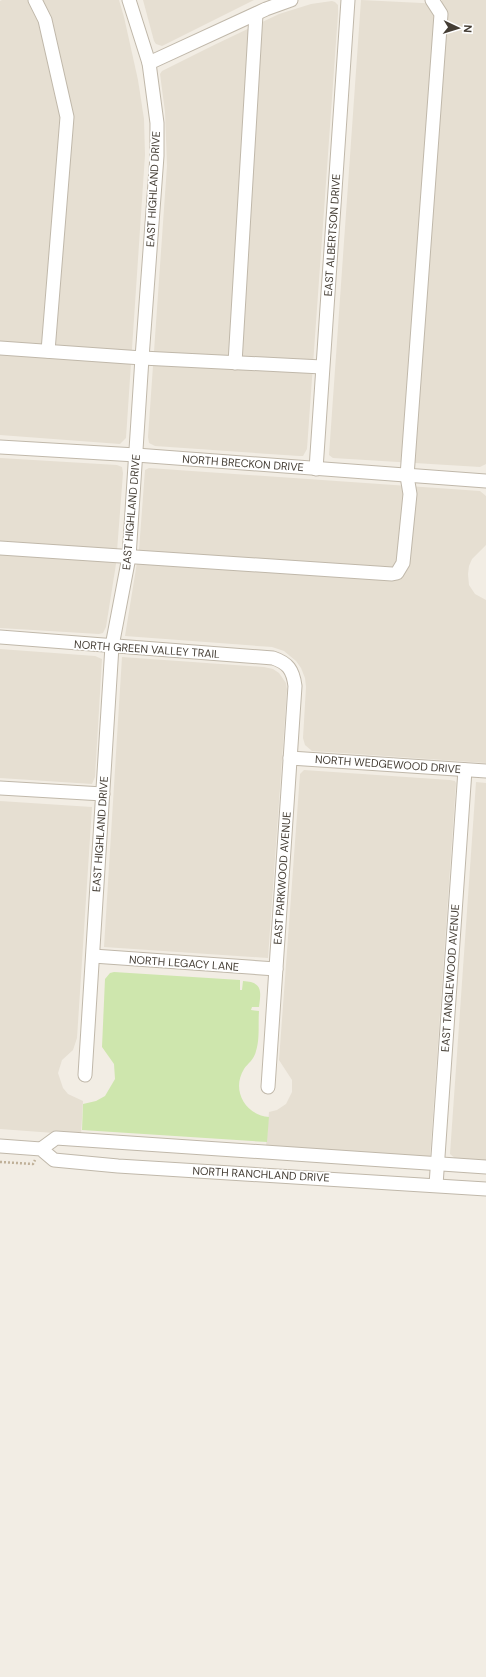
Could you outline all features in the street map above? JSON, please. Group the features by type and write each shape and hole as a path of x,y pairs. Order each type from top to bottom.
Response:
{"street":[{"path":"35,0 44,20 67,117 48,351"},
{"name":"EAST HIGHLAND DRIVE","path":"85,1075 112,646 129,557 157,156 156,116 149,63 129,0"},
{"path":"149,63 256,14 291,0"},
{"name":"EAST ALBERTSON DRIVE","path":"316,469 348,0"},
{"path":"0,548 392,574 397,573 403,563 410,494 407,476 441,14 432,0"},
{"path":"235,363 256,14"},
{"path":"0,348 142,358 322,367"},
{"name":"NORTH BRECKON DRIVE","path":"0,447 136,455 486,481"},
{"name":"NORTH GREEN VALLEY TRAIL","path":"0,638 273,658 283,662 290,669"},
{"name":"EAST PARKWOOD AVENUE","path":"268,1087 295,686 294,676 290,669"},
{"name":"NORTH WEDGEWOOD DRIVE","path":"290,758 486,772"},
{"name":"EAST TANGLEWOOD AVENUE","path":"436,1186 465,770"},
{"path":"0,788 103,794"},
{"name":"NORTH LEGACY LANE","path":"92,956 276,969"},
{"name":"NORTH RANCHLAND DRIVE","path":"486,1167 56,1138 41,1149 54,1160 486,1189"},
{"path":"0,1146 41,1149"}],"shaded area":[{"path":"119,0 124,17 138,80 144,119 145,155 126,438 120,444 0,435 0,1"},
{"path":"143,0 254,0 162,46 156,44 154,41"},
{"path":"361,0 442,4 442,0 486,0 486,464 480,467 333,458 329,455"},
{"path":"332,1 338,5 338,14 307,449 303,456 299,456 155,446 149,443 148,437 167,166 165,112 160,74 162,71 279,14 311,4"},
{"path":"0,458 117,465 122,467 123,473 116,564 106,627 103,633 0,628"},
{"path":"149,468 480,491 486,496 486,545 472,559 468,574 469,585 475,594 486,600 486,763 312,751 305,745 303,738 306,687 305,678 296,661 284,651 272,647 125,636 139,550 145,470"},
{"path":"0,649 95,656 102,659 95,777 92,784 0,778"},
{"path":"122,657 264,667 273,669 279,673 286,683 287,689 268,958 104,947"},
{"path":"304,770 450,780 455,781 456,783 430,1158 266,1147 269,1112 277,1110 286,1104 292,1092 292,1080 279,1060 300,774"},
{"path":"476,782 486,783 486,1161 456,1159 450,1154"},
{"path":"0,801 92,807 77,1038 73,1050 62,1060 58,1073 63,1088 68,1094 83,1101 81,1135 0,1129"}],"green space":[{"path":"114,972 240,980 240,990 242,990 243,981 257,985 260,992 259,1007 252,1007 251,1010 259,1011 257,1046 254,1057 244,1069 240,1077 239,1085 240,1093 247,1106 253,1112 269,1117 267,1142 82,1130 83,1104 96,1101 105,1096 115,1079 114,1064 102,1047 105,979 110,973"}]}
